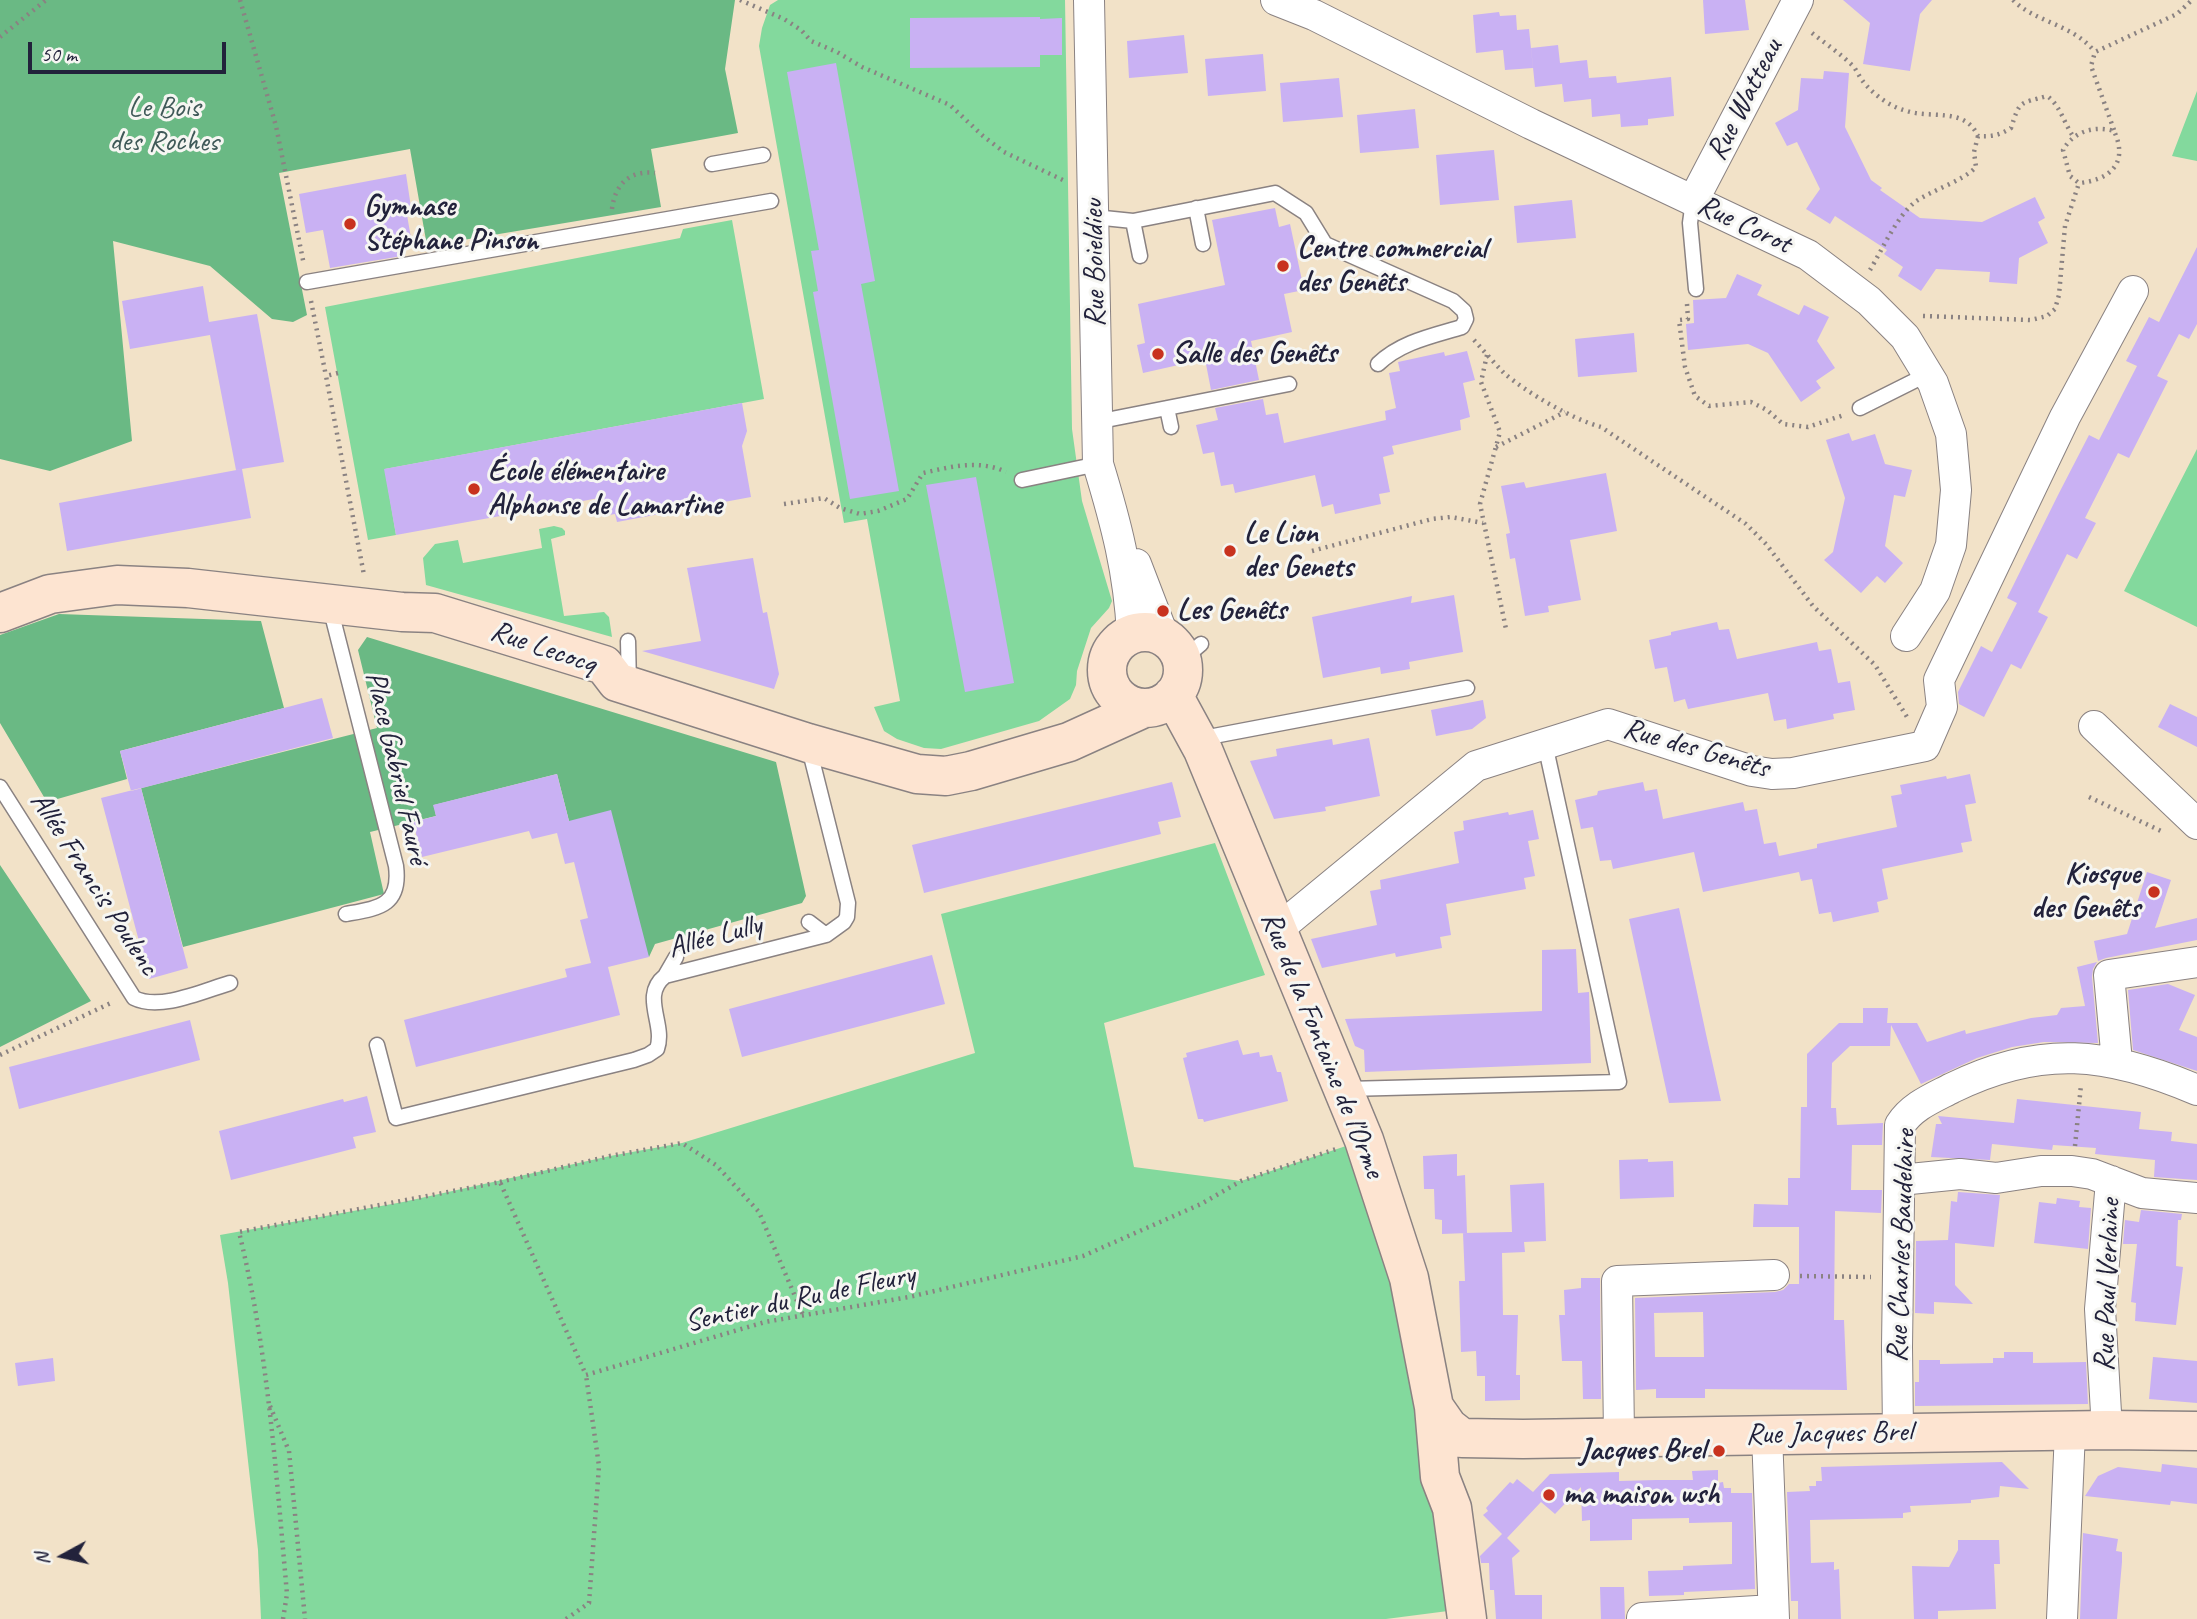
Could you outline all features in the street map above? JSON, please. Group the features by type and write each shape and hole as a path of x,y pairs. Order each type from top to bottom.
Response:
{"street":[{"name":"Rue Boieldieu","path":"1089,0 1098,464 1116,523 1130,588 1166,663"},
{"name":"Rue Corot","path":"1276,0 1314,15 1531,124 1808,255 1856,292 1906,337 1933,383 1951,434 1956,490 1951,545 1935,591 1906,636"},
{"name":"Rue Watteau","path":"1693,201 1793,8"},
{"path":"1925,746 1942,707 1939,680 2065,417 2133,291"},
{"name":"Rue Lecocq","path":"0,613 50,594 117,584 188,588 402,612 435,613 604,665 617,682 629,686 808,743 931,776 971,771 1069,742 1166,663"},
{"path":"1069,742 1095,713 1109,682 1109,658 1114,648 1166,663"},
{"path":"1109,682 1114,692 1123,700 1166,663"},
{"name":"Rue de la Fontaine de l'Orme","path":"1166,663 1364,1140 1409,1278 1434,1408 1440,1477 1452,1508 1467,1619"},
{"name":"Rue des Genêts","path":"1277,930 1476,766 1608,724 1752,771 1772,774 1793,773 1925,746"},
{"path":"2094,726 2185,830"},
{"path":"2117,1062 2109,975 2197,962"},
{"name":"Rue Charles Baudelaire","path":"1898,1433 1896,1347 1900,1125 1908,1112 1935,1096 1988,1072 2018,1064 2084,1057 2117,1062 2197,1090"},
{"path":"1900,1180 1960,1174 1996,1178 2041,1171 2073,1171 2111,1181 2141,1193 2197,1198"},
{"name":"Rue Paul Verlaine","path":"2062,1619 2089,1431 2111,1181"},
{"path":"1619,1437 1617,1281 1774,1275"},
{"path":"1434,1408 1448,1427 1462,1438"},
{"name":"Rue Jacques Brel","path":"1462,1438 2197,1431"},
{"path":"1642,1618 1773,1614 1767,1434"},
{"name":"Rue de la Fontaine de l'Orme","path":"1452,1508 1462,1438"}],"lane":[{"path":"712,164 763,155"},
{"path":"1094,217 1133,221 1275,193 1306,213 1325,244 1453,302 1464,311 1466,319 1462,327 1404,346 1389,354 1378,365"},
{"path":"307,282 771,201"},
{"path":"1693,201 1690,223 1696,289"},
{"path":"1196,208 1203,244"},
{"path":"1133,221 1140,256"},
{"path":"1860,408 1928,374"},
{"path":"1096,422 1289,384"},
{"path":"1167,408 1171,427"},
{"path":"1022,480 1098,464"},
{"name":"Place Gabriel Fauré","path":"328,603 398,881 395,892 380,907 346,914"},
{"path":"628,642 629,686"},
{"path":"1197,740 1467,688"},
{"path":"808,743 848,903 844,922 826,935 809,922"},
{"path":"1343,1089 1619,1082 1545,744"},
{"name":"Allée Francis Poulenc","path":"0,787 134,998 145,1003 158,1003 230,983"},
{"name":"Allée Lully","path":"377,1045 396,1118 648,1055 657,1049 660,1042 653,990 665,975 826,935"},
{"path":"665,975 676,957"}],"path":[{"path":"0,37 46,0"},
{"path":"240,0 276,127 365,578"},
{"path":"740,0 784,19 801,30 811,41 862,67 950,105 1004,152 1060,179 1075,184 1093,185"},
{"path":"2013,0 2076,34 2095,52"},
{"path":"2114,131 2105,128 2073,136 2063,150 2070,176 2079,183 2105,177 2114,169 2119,155 2119,142 2091,66 2095,52 2177,14 2192,0"},
{"path":"1793,8 1855,69 1865,84 1891,105 1924,115 1956,116 1967,120 1978,136 1974,152 1976,167 1969,174 1916,201 1906,210 1856,292"},
{"path":"1978,136 2000,135 2011,128 2016,108 2022,103 2047,96 2057,103 2073,136"},
{"path":"611,229 612,205 618,188 631,175 643,171 655,173"},
{"path":"1883,316 2031,320 2047,316 2055,309 2059,295 2065,226 2079,183"},
{"path":"1696,289 1686,294 1688,319 1679,320 1685,367 1695,396 1709,406 1751,402 1767,410 1783,424 1808,427 1830,422 1860,408"},
{"path":"1462,327 1505,374 1565,412 1601,428 1746,524 1766,544 1813,606 1875,665 1925,746"},
{"path":"1488,355 1481,382 1500,432 1480,504 1506,629"},
{"path":"326,376 338,373"},
{"path":"1495,447 1565,412"},
{"path":"784,504 824,498 840,508 860,514 878,511 907,499 923,473 959,464 998,468 1022,480"},
{"path":"1312,551 1432,519 1451,517 1483,523"},
{"path":"2089,797 2185,830"},
{"path":"0,1055 131,993"},
{"path":"2073,1171 2084,1057"},
{"name":"Sentier du Ru de Fleury","path":"586,1375 765,1322 909,1297 1083,1256 1201,1204 1241,1181 1364,1140"},
{"path":"283,1619 287,1594 267,1399 252,1287 239,1232 500,1182 610,1156 682,1143 716,1165 759,1212 803,1315"},
{"path":"500,1182 586,1375 599,1466 589,1603 566,1619"},
{"path":"1774,1275 1899,1277"},
{"path":"267,1399 289,1451 305,1619"}],"green space":[{"name":"Le Bois des Roches","path":"0,0 735,0 725,69 738,133 651,149 661,207 427,246 410,149 279,173 307,315 293,322 272,319 210,266 113,241 132,441 50,471 0,459"},
{"path":"778,0 1065,0 1072,429 1082,501 1112,601 1091,628 1070,699 1039,721 941,749 924,748 897,739 884,731 874,707 900,701 867,519 844,523 759,46 770,5"},
{"path":"2197,91 2197,161 2172,156"},
{"path":"732,220 764,399 385,469 396,535 368,540 325,307 680,238 683,229"},
{"path":"2197,449 2197,627 2124,591"},
{"path":"554,526 565,531 565,535 551,539 564,616 604,612 609,617 612,637 426,585 423,558 435,544 458,540 463,563 542,548 539,529"},
{"path":"59,614 261,621 284,708 120,751 127,779 47,802 0,723 0,635"},
{"path":"367,637 776,762 806,896 802,903 655,944 649,957 569,821 557,774 434,805 436,816 370,832 384,894 183,947 141,788 377,728 358,650"},
{"path":"1215,843 1265,975 1104,1023 1134,1167 1241,1181 1364,1140 1409,1278 1448,1611 1386,1619 261,1619 258,1550 228,1283 220,1235 403,1202 610,1156 682,1143 975,1053 941,914"},
{"path":"0,865 91,1001 0,1047"}],"building":[{"path":"1703,0 1745,0 1749,30 1705,34"},
{"path":"1843,0 1932,0 1920,14 1910,71 1863,64 1870,23"},
{"path":"1499,12 1500,16 1516,15 1517,30 1529,29 1533,68 1505,70 1503,50 1476,53 1473,15"},
{"path":"910,18 1062,18 1062,55 1040,55 1040,67 910,68"},
{"path":"1184,35 1188,73 1129,78 1127,41"},
{"path":"1558,45 1560,63 1587,60 1589,78 1616,76 1617,83 1671,77 1674,116 1648,119 1648,125 1621,127 1620,114 1592,117 1591,99 1564,102 1562,84 1535,87 1531,48"},
{"path":"1263,54 1266,91 1208,96 1205,59"},
{"path":"836,63 875,281 861,284 899,491 850,499 813,292 818,291 811,251 819,250 787,72"},
{"path":"1824,71 1849,73 1845,127 1871,180 1882,188 1880,190 1920,218 1982,222 2035,197 2045,218 2038,222 2048,243 2019,258 2017,284 1989,282 1990,272 1936,269 1921,291 1898,276 1903,267 1884,254 1887,250 1835,216 1830,224 1806,209 1820,189 1797,142 1787,146 1775,123 1798,110 1801,78 1823,79"},
{"path":"1339,78 1343,117 1283,122 1280,83"},
{"path":"1415,109 1419,148 1360,153 1357,115"},
{"path":"1494,150 1499,200 1440,205 1436,155"},
{"name":"Gymnase Stéphane Pinson","path":"406,174 412,214 407,215 412,244 401,246 402,256 330,268 323,230 306,233 299,194"},
{"path":"1572,200 1576,238 1517,243 1514,206"},
{"path":"1275,208 1279,227 1290,224 1304,290 1284,294 1292,332 1251,341 1259,380 1211,390 1205,359 1143,373 1137,345 1145,343 1138,304 1225,285 1212,220"},
{"path":"2197,247 2197,324 2189,339 2179,334 2157,376 2168,381 2129,458 2118,453 2085,518 2096,523 2077,559 2067,554 2038,612 2048,617 2021,669 2011,664 1984,717 1959,704 1958,692 1981,646 1992,652 2017,603 2007,598 2058,495 2089,435 2099,440 2137,366 2126,361 2149,317 2159,322"},
{"path":"1737,274 1762,285 1757,295 1799,315 1804,305 1829,317 1817,341 1835,368 1816,381 1821,388 1801,402 1768,353 1748,344 1688,350 1686,324 1694,323 1693,300 1726,298"},
{"path":"203,286 209,322 257,314 284,462 236,470 210,335 130,349 122,301"},
{"path":"1634,333 1637,372 1578,377 1575,339"},
{"path":"1467,351 1475,380 1463,383 1470,417 1460,420 1461,430 1392,446 1394,454 1383,457 1390,492 1379,494 1381,504 1335,514 1333,504 1322,507 1315,475 1235,493 1233,484 1221,486 1214,452 1203,454 1196,425 1218,420 1215,408 1263,399 1266,415 1278,413 1284,443 1386,420 1385,411 1396,408 1389,373 1400,371 1398,362 1444,352 1445,356"},
{"path":"742,403 747,431 742,446 751,497 617,522 615,514 603,516 599,498 396,535 384,469"},
{"path":"1849,433 1852,441 1875,434 1885,464 1912,470 1905,497 1894,495 1885,546 1903,563 1885,583 1877,576 1861,593 1824,560 1833,552 1845,498 1826,440"},
{"path":"242,469 251,518 67,551 59,503"},
{"path":"1606,473 1617,531 1570,540 1581,600 1548,606 1549,612 1525,616 1515,558 1510,559 1506,534 1510,533 1501,486 1524,482 1526,488"},
{"path":"976,477 1014,683 965,692 926,485"},
{"path":"753,558 763,613 767,612 779,674 774,689 642,651 701,641 687,568"},
{"path":"1454,595 1463,652 1409,662 1410,669 1381,674 1380,667 1323,678 1312,617 1412,596 1411,603"},
{"path":"1717,622 1719,630 1729,629 1737,659 1817,642 1819,651 1831,649 1838,683 1850,681 1855,710 1833,714 1834,719 1787,729 1786,719 1774,721 1768,693 1688,709 1685,699 1674,702 1667,667 1655,669 1649,640 1671,635 1671,632"},
{"path":"322,698 333,738 131,791 120,751"},
{"path":"1483,700 1486,718 1472,729 1436,736 1431,710"},
{"path":"2170,704 2197,717 2197,747 2158,727"},
{"path":"1369,738 1380,796 1325,807 1326,811 1274,819 1250,761 1277,756 1276,749 1332,739 1333,745"},
{"path":"557,774 569,821 611,810 649,957 608,967 620,1015 416,1067 404,1020 567,977 565,969 591,963 580,920 588,918 574,862 565,864 557,833 532,839 529,831 422,857 413,822 436,816 433,805"},
{"path":"1970,774 1976,803 1965,805 1972,841 1961,843 1963,852 1882,869 1888,899 1877,902 1879,912 1833,922 1831,912 1819,914 1812,879 1801,881 1799,872 1703,892 1694,852 1613,869 1611,860 1600,861 1593,827 1581,829 1575,800 1597,795 1598,791 1643,782 1645,791 1657,789 1663,819 1743,802 1745,811 1757,809 1764,844 1776,842 1779,856 1817,848 1817,844 1897,827 1891,796 1902,794 1900,785"},
{"path":"1172,782 1181,817 1158,822 1161,834 924,893 912,845"},
{"path":"141,788 188,968 149,979 101,798"},
{"path":"1533,810 1539,839 1528,841 1535,876 1524,878 1526,889 1446,904 1451,935 1440,937 1442,948 1396,957 1395,953 1322,968 1311,939 1377,925 1370,891 1381,889 1380,880 1459,863 1454,832 1464,830 1463,821"},
{"path":"2147,872 2171,880 2155,928 2197,918 2197,940 2098,961 2094,941 2127,934"},
{"path":"1679,908 1721,1101 1669,1103 1629,919"},
{"path":"1576,949 1578,993 1589,992 1591,1063 1365,1072 1364,1050 1355,1046 1345,1019 1542,1011 1542,950"},
{"path":"932,955 945,1004 742,1057 729,1009"},
{"path":"2097,962 2092,977 2098,1043 2044,1042 2012,1047 1977,1058 1921,1084 1891,1025 1890,1046 1850,1046 1832,1063 1831,1108 1836,1108 1837,1125 1883,1123 1882,1145 1852,1145 1851,1190 1882,1190 1881,1213 1835,1211 1834,1320 1844,1320 1847,1390 1705,1389 1705,1398 1656,1398 1656,1389 1636,1390 1635,1298 1775,1292 1783,1290 1789,1284 1799,1284 1799,1227 1753,1227 1754,1204 1788,1205 1788,1178 1800,1178 1801,1107 1807,1107 1807,1054 1839,1023 1863,1023 1863,1008 1888,1008 1887,1023 1917,1023 1927,1042 1965,1030 1966,1034 2031,1018 2057,1015 2061,1008 2085,1006 2077,967","holes":["1703,1312 1704,1357 1655,1357 1654,1313"]},
{"path":"2168,984 2195,995 2179,1030 2197,1037 2197,1071 2133,1050 2128,990"},
{"path":"190,1020 200,1060 19,1109 9,1067"},
{"path":"1238,1040 1243,1055 1259,1052 1260,1057 1272,1055 1277,1072 1281,1072 1288,1101 1204,1122 1203,1119 1198,1119 1183,1058 1187,1057 1186,1053"},
{"path":"367,1096 376,1132 353,1137 356,1148 231,1180 219,1131 343,1099 344,1102"},
{"path":"2017,1099 2141,1112 2139,1129 2172,1132 2171,1141 2197,1144 2197,1180 2154,1177 2155,1160 2095,1154 2096,1148 2053,1145 2052,1150 1992,1144 1990,1160 1931,1157 1936,1124 1942,1124 1938,1116 2014,1123"},
{"path":"1457,1154 1457,1176 1465,1175 1467,1233 1442,1234 1442,1220 1435,1219 1434,1189 1424,1189 1423,1156"},
{"path":"1648,1159 1648,1162 1673,1161 1674,1197 1620,1199 1619,1160"},
{"path":"1544,1183 1546,1241 1524,1242 1525,1252 1502,1253 1503,1315 1518,1315 1516,1375 1520,1375 1520,1400 1485,1401 1485,1376 1477,1376 1476,1351 1461,1352 1459,1281 1465,1281 1463,1233 1512,1232 1510,1185"},
{"path":"1958,1192 2000,1195 1994,1247 1955,1243 1955,1285 1973,1304 1934,1302 1934,1314 1915,1313 1916,1241 1948,1240 1951,1201 1957,1202"},
{"path":"2057,1198 2080,1201 2079,1207 2091,1208 2088,1249 2034,1243 2039,1202 2056,1204"},
{"path":"2141,1210 2182,1214 2181,1220 2178,1220 2176,1266 2183,1267 2176,1325 2135,1321 2136,1303 2131,1302 2137,1244 2123,1244 2125,1220 2139,1222"},
{"path":"1581,1278 1600,1278 1601,1399 1583,1399 1582,1361 1562,1361 1559,1315 1565,1315 1564,1290 1581,1288"},
{"path":"2004,1352 2033,1352 2033,1363 2086,1362 2088,1404 1915,1406 1919,1360 1940,1360 1940,1364 1993,1363 1993,1358 2004,1358"},
{"path":"2153,1357 2197,1361 2197,1403 2149,1399"},
{"path":"53,1358 55,1381 18,1386 15,1363"},
{"path":"2002,1462 2029,1489 2000,1486 1999,1497 1971,1500 1971,1503 1910,1506 1911,1512 1903,1513 1903,1518 1810,1520 1811,1563 1834,1562 1834,1570 1839,1569 1841,1619 1798,1619 1798,1601 1791,1601 1787,1492 1810,1491 1809,1486 1816,1486 1816,1481 1822,1481 1821,1467"},
{"path":"2162,1464 2197,1468 2197,1504 2171,1501 2170,1505 2085,1496 2098,1476 2118,1467 2161,1472"},
{"path":"1718,1470 1718,1483 1723,1482 1724,1488 1731,1488 1731,1493 1752,1493 1755,1589 1649,1596 1648,1571 1732,1564 1732,1522 1689,1523 1689,1518 1632,1519 1632,1540 1590,1541 1590,1520 1582,1521 1581,1487 1555,1514 1541,1502 1507,1538 1520,1551 1512,1558 1515,1595 1542,1595 1542,1619 1496,1619 1494,1590 1490,1590 1489,1563 1481,1563 1480,1556 1502,1534 1483,1515 1488,1511 1486,1508 1510,1482 1513,1484 1517,1479 1533,1492 1550,1474 1619,1472 1619,1481 1693,1480 1692,1471"},
{"path":"2083,1533 2118,1539 2116,1551 2122,1552 2122,1562 2117,1619 2080,1619"},
{"path":"1958,1540 1999,1540 2000,1564 1994,1564 1996,1609 1938,1611 1938,1619 1914,1619 1912,1566 1949,1567 1958,1550"},
{"path":"1600,1587 1624,1587 1625,1619 1601,1619"}],"place":[{"name":"Gymnase Stéphane Pinson","path":"350,224"},
{"name":"Centre commercial des Genêts","path":"1283,266"},
{"name":"Salle des Genêts","path":"1158,354"},
{"name":"École élémentaire Alphonse de Lamartine","path":"474,489"},
{"name":"Le Lion des Genets","path":"1230,551"},
{"name":"Les Genêts","path":"1163,611"},
{"name":"Kiosque des Genêts","path":"2154,892"},
{"name":"Jacques Brel","path":"1719,1451"},
{"name":"ma maison wsh","path":"1549,1495"}]}
